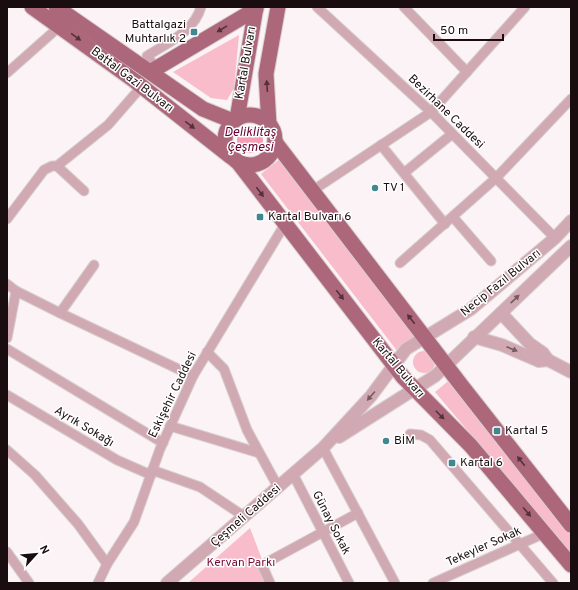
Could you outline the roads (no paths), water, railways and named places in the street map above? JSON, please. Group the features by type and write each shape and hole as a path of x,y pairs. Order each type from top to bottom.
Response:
{"main road":[{"name":"Battal Gazi Bulvarı","path":"32,7 142,86 233,158"},
{"name":"Battal Gazi Bulvarı","path":"56,7 153,70 203,109 235,120"},
{"name":"Kartal Bulvarı","path":"269,125 266,74 278,7"},
{"path":"153,70 256,8"},
{"name":"Kartal Bulvarı","path":"235,120 256,8"},
{"path":"275,142 271,153 263,162 251,165 233,158 225,145 225,138 228,127 235,120 248,115 260,117 269,125 275,142 424,337 571,525"},
{"name":"Kartal Bulvarı","path":"233,158 395,366 415,389 471,446 571,565"}],"street":[{"path":"153,70 147,56 187,30 195,20 201,7"},
{"name":"Bezirhane Caddesi","path":"316,7 431,112 555,238"},
{"path":"404,7 466,72"},
{"path":"312,191 431,112 525,7"},
{"path":"7,72 60,26"},
{"path":"7,219 44,170 52,166 57,166 108,125 142,86"},
{"path":"400,263 496,178 571,99"},
{"path":"404,173 452,134"},
{"path":"381,145 445,224"},
{"path":"57,166 84,191"},
{"path":"453,217 491,261"},
{"name":"Necip Fazıl Bulvarı","path":"395,366 406,349 471,309 555,238 571,221"},
{"name":"Eskişehir Caddesi","path":"98,583 107,564 134,522 163,443 193,376 285,224"},
{"name":"Necip Fazıl Bulvarı","path":"415,389 435,376 571,246"},
{"path":"60,314 94,265"},
{"path":"7,284 16,291 60,314 193,376"},
{"path":"7,338 16,291"},
{"path":"501,313 530,344 543,353 548,360 571,372"},
{"path":"474,338 502,345 539,361 548,360"},
{"path":"7,349 163,443"},
{"path":"207,352 224,369 247,430 278,487"},
{"name":"Çeşmeli Caddesi","path":"167,583 323,448 371,396 395,366"},
{"name":"Çeşmeli Caddesi","path":"323,448 415,389"},
{"name":"Ayrık Sokağı","path":"7,395 117,460 152,473 200,487 245,517"},
{"path":"170,426 259,453"},
{"path":"410,434 421,435 430,440 553,583"},
{"path":"323,448 395,583"},
{"path":"8,453 35,475 78,524 107,564"},
{"name":"Günay Sokak","path":"293,474 349,583"},
{"path":"270,583 262,565 358,513"},
{"name":"Tekeyler Sokak","path":"432,583 545,533"},
{"path":"7,552 29,583"}],"water":[{"name":"Deliklitaş Çeşmesi","path":"250,127 259,131 263,140 259,149 250,153 241,149 237,140 241,131"}],"place":[{"name":"Battalgazi Muhtarlık 2","path":"194,32"},
{"name":"TV 1","path":"375,188"},
{"name":"Kartal Bulvarı 6","path":"260,217"},
{"name":"Kartal 5","path":"497,431"},
{"name":"BİM","path":"386,441"},
{"name":"Kartal 6","path":"452,463"}],"park label":[{"name":"Kervan Parkı","path":"241,563"}]}
